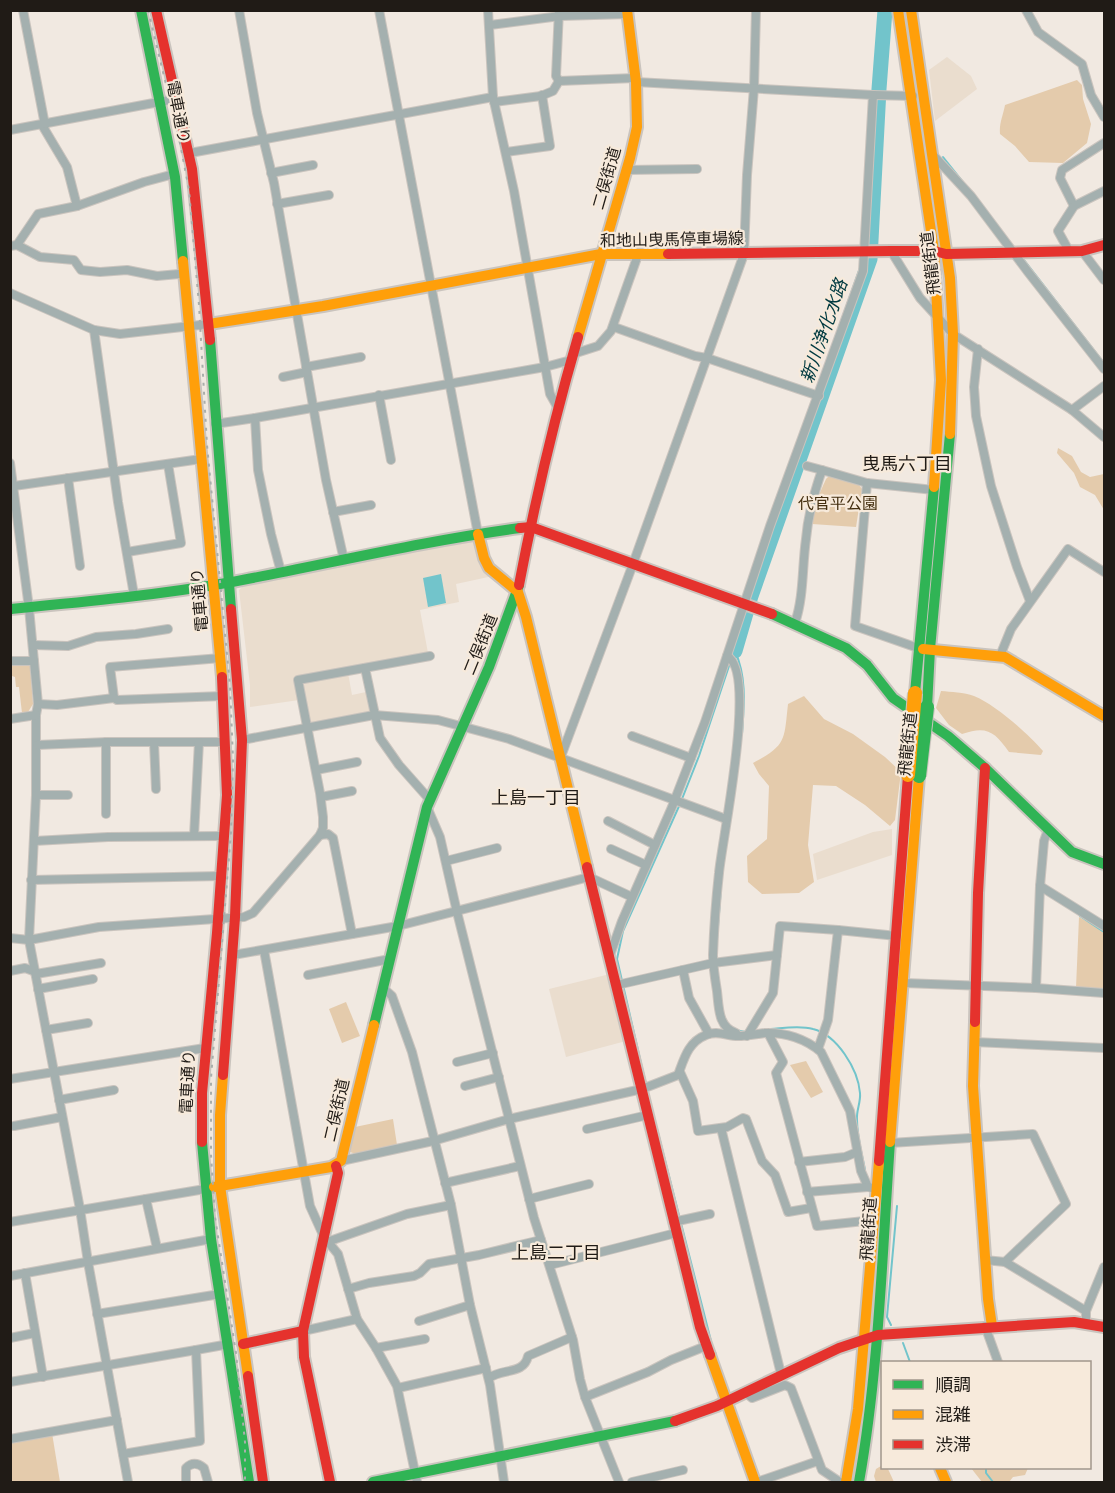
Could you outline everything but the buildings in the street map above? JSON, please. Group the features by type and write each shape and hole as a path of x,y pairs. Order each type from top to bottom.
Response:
{"main road":[{"name":"電車通り","path":"141,10 174,174 214,584 225,742 226,795 221,876 201,1130 205,1189"},
{"name":"電車通り","path":"156,10 189,153 209,324 215,424 242,740 233,955 220,1114 220,1186"},
{"name":"飛龍街道","path":"846,1482 858,1409 873,1366 864,1338 874,1220 872,1188 914,775 927,707 924,649 941,380 940,252 932,152 898,10"},
{"name":"飛龍街道","path":"858,1482 869,1421 878,1335 890,1143 904,983 914,775 915,693 924,649 950,436 953,334 917,97 910,10"},
{"name":"二俣街道","path":"205,1189 304,1172 338,1163 428,803 489,667 518,592 558,408 627,170 637,127 628,12"},
{"name":"和地山曳馬停車場線","path":"209,324 601,254 1076,251 1104,245"},
{"path":"10,609 230,582 478,534 531,526 795,623 846,648 867,665 893,698 948,736 985,768 1072,852 1104,864"},
{"path":"478,534 489,568 518,592 526,617 589,877 646,1088 648,1115 678,1224 706,1346 756,1482"},
{"path":"924,649 1000,656 1039,675 1104,716"},
{"path":"985,768 973,1086 988,1326"},
{"path":"330,1482 304,1357 303,1331 326,1239 338,1163"},
{"path":"220,1186 249,1482"},
{"path":"205,1189 220,1294 236,1344 263,1482"},
{"path":"373,1482 416,1478 499,1457 669,1423 717,1406 781,1374 864,1338 878,1335 1086,1317 1104,1326"},
{"path":"236,1344 303,1331"}],"street":[{"path":"23,10 44,125 67,166 77,207"},
{"path":"239,10 333,512 344,560"},
{"path":"379,10 478,534"},
{"path":"488,10 494,99 506,152 550,394 558,408"},
{"path":"560,759 633,564 744,254 754,88 756,10"},
{"path":"1026,10 1038,32 1082,64 1089,90 1104,117"},
{"path":"490,26 559,13 628,12"},
{"path":"559,13 556,75 559,81"},
{"path":"559,81 635,80 917,97"},
{"path":"189,153 494,99 542,95 553,91 559,81"},
{"path":"610,956 646,865 679,800 692,758 731,659 869,252 873,94"},
{"path":"506,152 550,146 542,95"},
{"path":"10,130 175,99"},
{"path":"1074,206 1060,178 1062,170 1104,143"},
{"path":"932,152 971,196 1104,369"},
{"path":"271,173 313,165"},
{"path":"627,170 697,169"},
{"path":"174,174 144,182 77,207 38,214 14,245 40,257 74,260 81,270 100,272 128,270 160,276 179,274"},
{"path":"1104,191 1074,206 1058,231 1104,280"},
{"path":"277,204 329,195"},
{"path":"891,251 920,298 953,334 1072,410 1104,437"},
{"path":"215,424 545,367 572,357 598,346 614,327 638,255"},
{"path":"10,293 93,330 120,334 209,324"},
{"path":"614,327 694,356 707,358 819,396"},
{"path":"93,330 134,595"},
{"path":"978,349 974,387 976,416 991,486 1030,601"},
{"path":"283,377 306,369 361,357"},
{"path":"1072,410 1104,386"},
{"path":"379,395 391,460"},
{"path":"255,418 258,470 270,534 281,572"},
{"path":"14,486 201,459"},
{"path":"10,463 29,608 38,704 29,940 80,1209 128,1482"},
{"path":"127,552 181,543 168,464"},
{"path":"807,466 867,483 934,490"},
{"path":"795,623 801,606 811,503 822,470"},
{"path":"68,478 80,567"},
{"path":"867,483 855,626 924,649"},
{"path":"333,512 371,505"},
{"path":"1000,656 1011,629 1068,549 1104,572"},
{"path":"33,645 68,646 96,637 168,629"},
{"path":"10,938 29,940 99,927 244,917 252,913 320,836 323,828 321,797 298,680 430,656"},
{"path":"114,698 110,667 220,658"},
{"path":"731,659 740,679 741,703 719,873 713,963 720,1016 726,1028 745,1036"},
{"path":"10,661 34,661"},
{"path":"364,668 380,738 428,803 440,837 529,1199 572,1337 585,1397 619,1482"},
{"path":"38,704 57,705 114,698 117,700 222,696"},
{"path":"10,719 36,715"},
{"path":"242,740 374,715 438,720 509,738 560,759 679,800 726,819"},
{"path":"632,736 692,758"},
{"path":"38,745 106,742 225,742"},
{"path":"106,742 106,814"},
{"path":"154,742 156,789"},
{"path":"194,836 199,742"},
{"path":"315,770 357,762"},
{"path":"321,797 352,791"},
{"path":"36,795 68,795"},
{"path":"608,822 655,845"},
{"path":"1036,988 1040,886 1044,841 1048,830"},
{"path":"320,836 328,834 333,838 352,934"},
{"path":"34,841 108,837 223,836"},
{"path":"446,861 497,848"},
{"path":"611,849 646,865"},
{"path":"32,880 221,876"},
{"path":"233,955 398,926 589,877 632,897"},
{"path":"1040,886 1104,926"},
{"path":"745,1036 773,993 780,926 897,936"},
{"path":"818,1049 828,1020 838,930"},
{"path":"264,950 310,1206 326,1239 338,1254 357,1319 398,1388 416,1478"},
{"path":"620,985 713,963 777,955"},
{"path":"308,975 390,959"},
{"path":"10,971 25,968 36,973 101,963"},
{"path":"683,970 689,998 709,1034"},
{"path":"38,989 93,979"},
{"path":"904,983 1104,993"},
{"path":"383,988 392,996 412,1052 451,1205 470,1305 489,1378 504,1482"},
{"path":"46,1030 88,1023"},
{"path":"338,1163 433,1141 509,1119 646,1088 675,1077 680,1072 689,1048 698,1040 715,1032 745,1036 768,1033 786,1034 818,1049 824,1057 850,1112 861,1171 872,1188 807,1192"},
{"path":"768,1033 783,1062 776,1073 817,1226 874,1220"},
{"path":"974,1042 1104,1048"},
{"path":"10,1079 206,1048"},
{"path":"457,1062 493,1053"},
{"path":"680,1072 693,1101 698,1131 731,1126 743,1118 746,1119 762,1161 775,1175 788,1212 811,1208"},
{"path":"465,1086 499,1077"},
{"path":"59,1100 114,1090"},
{"path":"587,1129 648,1115"},
{"path":"14,1126 62,1118"},
{"path":"721,1128 781,1374"},
{"path":"890,1143 1033,1134 1066,1204 1005,1262"},
{"path":"799,1162 845,1157 857,1152"},
{"path":"445,1183 520,1166"},
{"path":"529,1199 589,1184"},
{"path":"10,1222 205,1189"},
{"path":"146,1199 157,1248"},
{"path":"326,1239 407,1214 451,1205"},
{"path":"550,1265 710,1214"},
{"path":"10,1276 211,1239"},
{"path":"348,1289 369,1283 414,1276 420,1274 429,1264 541,1240"},
{"path":"985,1260 1005,1262 1086,1317 1104,1267"},
{"path":"25,1273 43,1377"},
{"path":"97,1314 220,1294"},
{"path":"419,1321 470,1305"},
{"path":"303,1331 357,1319"},
{"path":"988,1326 998,1361"},
{"path":"10,1338 35,1333"},
{"path":"489,1378 494,1374 519,1369 525,1365 528,1356 572,1337"},
{"path":"376,1348 425,1339"},
{"path":"10,1382 236,1344"},
{"path":"585,1397 706,1346"},
{"path":"123,1454 200,1441 196,1350"},
{"path":"398,1388 486,1368"},
{"path":"745,1392 752,1398 785,1385 791,1388 822,1470 840,1482"},
{"path":"10,1439 117,1420"},
{"path":"756,1482 818,1461"},
{"path":"186,1482 186,1467 195,1463 204,1468 208,1482"},
{"path":"632,1482 683,1470"}],"shaded area":[{"path":"947,57 971,76 977,89 935,121 929,70"},
{"path":"476,538 493,576 456,584 459,602 420,610 428,653 297,678 299,700 250,707 250,685 239,590 246,583"},
{"path":"348,673 352,695 366,692 370,712 310,724 302,682"},
{"path":"892,829 892,855 817,880 813,854 873,832"},
{"path":"610,974 626,1041 566,1057 549,989"}],"green space":[{"path":"1077,80 1082,85 1083,99 1091,124 1087,143 1063,163 1029,162 1000,134 1005,105"},
{"path":"1058,448 1072,456 1081,472 1090,477 1104,474 1104,510 1095,495 1080,487 1074,473 1057,453"},
{"name":"代官平公園","path":"829,476 859,485 862,489 856,527 812,524 814,506"},
{"path":"11,665 30,665 33,704 28,712 22,713 19,687 16,687 15,677 12,676"},
{"path":"941,691 958,692 983,700 1011,720 1043,751 1041,755 1009,752 995,735 984,730 962,734 949,725 936,708"},
{"path":"804,696 824,719 853,734 885,757 901,772 895,820 890,826 865,805 836,786 813,785 808,845 814,882 799,893 762,894 748,882 747,856 767,839 769,786 753,763 778,746 786,726 788,704"},
{"path":"1079,917 1104,931 1104,989 1076,988"},
{"path":"346,1002 360,1036 342,1043 329,1009"},
{"path":"806,1061 823,1092 811,1098 790,1065"},
{"path":"393,1119 397,1145 356,1154 350,1152 355,1127"},
{"path":"52,1433 60,1482 11,1482 11,1440"},
{"path":"881,1466 881,1469 888,1469 894,1482 876,1482 874,1476 876,1469"},
{"path":"972,1469 1028,1469 1025,1475 1013,1477 1009,1482 982,1482"}],"water":[{"path":"441,574 446,603 428,607 423,578"}],"waterway":[{"name":"新川浄化水路","path":"735,651 751,596 870,259 885,10"},
{"path":"943,157 963,182"},
{"path":"1024,260 1104,363"},
{"path":"735,651 743,681 742,734"},
{"name":"新川浄化水路","path":"732,658 735,651"},
{"path":"682,799 730,663"},
{"path":"646,1085 617,959 623,931 680,804"},
{"path":"717,939 721,888"},
{"path":"1080,916 1104,932"},
{"path":"771,1029 797,1027 822,1032 845,1054 858,1084 860,1096 857,1126 865,1170"},
{"path":"736,1030 745,1032"},
{"path":"657,1129 711,1341"},
{"path":"891,1325 887,1317 897,1206"},
{"path":"903,1343 910,1361"},
{"path":"986,1469 986,1473 993,1482"}],"railway":[{"path":"148,10 189,190 199,305 207,445 230,686 233,759 231,832 211,1078 211,1155 215,1217 236,1353 245,1442 245,1482"}],"traffic: fast":[{"path":"141,10 175,177 183,261"},
{"path":"210,340 231,609"},
{"path":"927,707 930,649 950,434"},
{"path":"915,693 934,487"},
{"path":"10,609 205,587 412,546 520,528"},
{"path":"374,1025 427,807 489,667 519,585"},
{"path":"772,614 846,648 867,665 893,698 948,736 985,768 1072,852 1104,864"},
{"path":"919,776 927,707"},
{"path":"202,1142 211,1239 249,1482"},
{"path":"859,1482 875,1355 890,1142"},
{"path":"373,1482 675,1421"}],"traffic: slow":[{"path":"578,337 637,127 636,82 627,10"},
{"path":"898,10 934,251 941,380 934,487"},
{"path":"911,10 950,278 953,334 950,434"},
{"path":"209,324 323,306 601,254 668,254"},
{"path":"183,261 222,677"},
{"path":"478,534 489,568 518,592 587,867"},
{"path":"923,649 1005,657 1104,716"},
{"path":"908,775 915,693"},
{"path":"890,1142 919,776"},
{"path":"975,1022 973,1086 988,1299 992,1326"},
{"path":"214,1187 331,1167 341,1161 374,1025"},
{"path":"223,1075 220,1115 220,1186 248,1376"},
{"path":"846,1482 858,1409 879,1161"},
{"path":"710,1355 755,1482"},
{"path":"940,1469 946,1482"}],"traffic: jam":[{"path":"156,10 192,169 210,340"},
{"path":"668,254 891,251 934,251 946,254 1082,251 1104,245"},
{"path":"519,585 546,460 578,337"},
{"path":"520,528 531,527 772,614"},
{"path":"223,1075 235,917 242,740 231,609"},
{"path":"202,1142 202,1093 227,795 222,677"},
{"path":"975,1022 978,893 985,768"},
{"path":"879,1161 908,775"},
{"path":"587,867 700,1327 710,1355"},
{"path":"330,1482 304,1357 303,1331 338,1173 336,1166"},
{"path":"675,1421 717,1406 839,1348 878,1335 1074,1322 1104,1327"},
{"path":"243,1344 303,1331"},
{"path":"248,1376 263,1482"}],"district":[{"name":"曳馬六丁目","path":"907,464"},
{"name":"上島一丁目","path":"536,798"},
{"name":"上島二丁目","path":"556,1253"}]}
